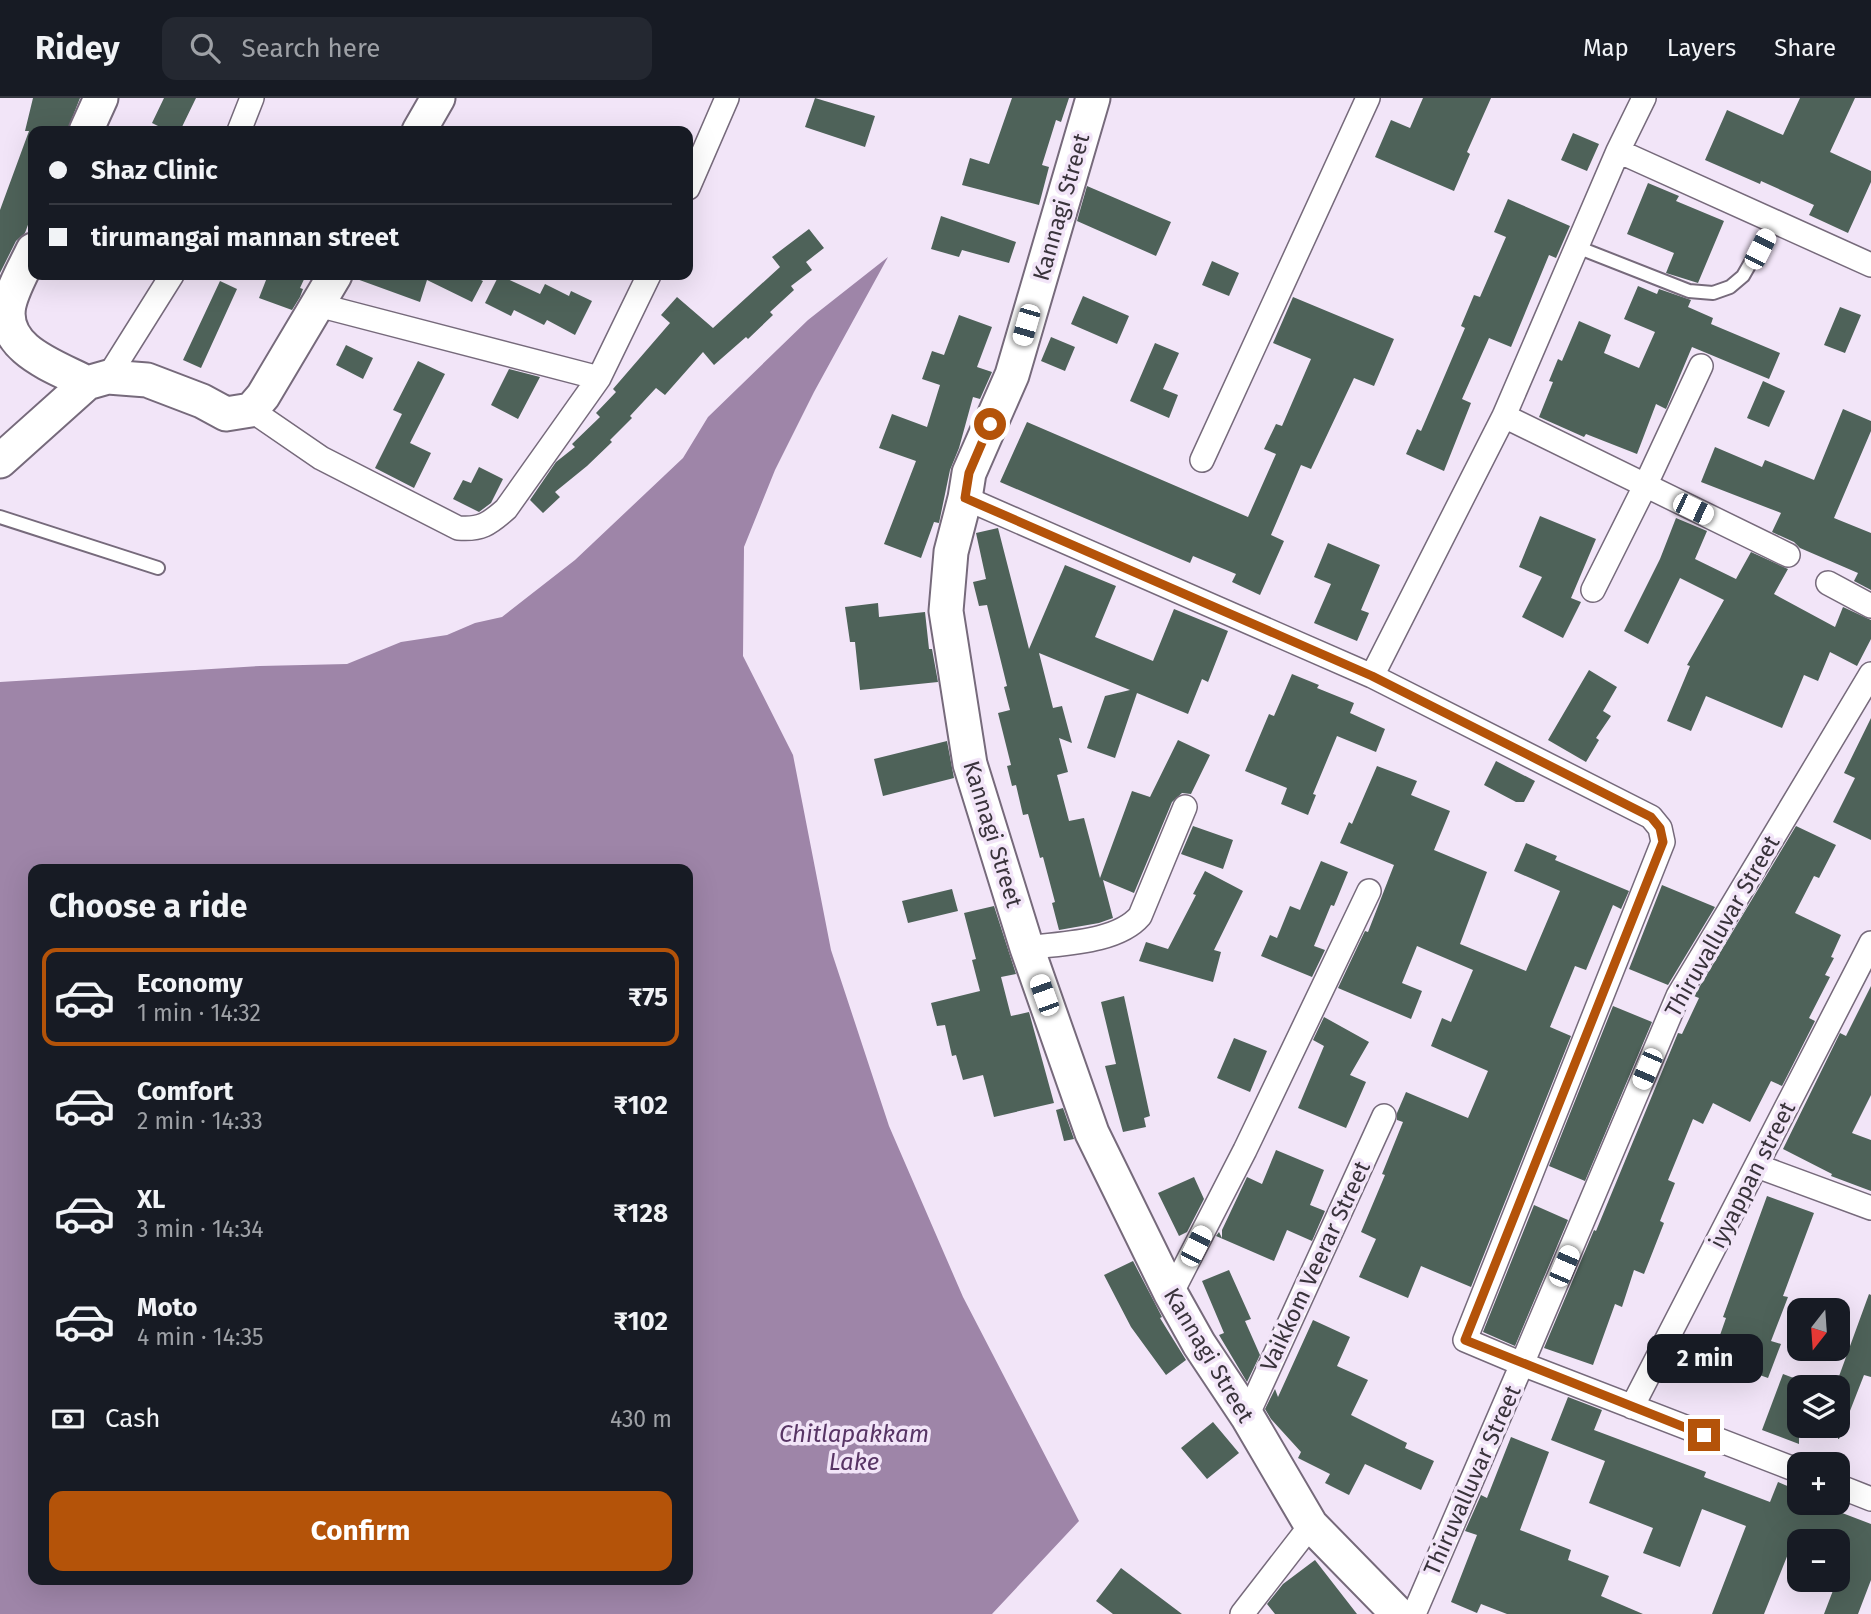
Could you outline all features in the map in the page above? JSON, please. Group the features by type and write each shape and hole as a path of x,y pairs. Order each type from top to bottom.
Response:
{"street":[{"path":"88,126 101,98"},
{"path":"241,126 252,98"},
{"path":"424,126 438,98"},
{"path":"693,176 727,98"},
{"name":"Kannagi Street","path":"1093,98 1012,375 969,473 951,552 946,611 970,764 1027,948 1092,1133 1171,1294 1311,1525 1398,1614"},
{"path":"1202,460 1368,98"},
{"path":"1372,676 1504,416 1618,151 1644,98"},
{"path":"1618,151 1871,265"},
{"path":"28,261 8,306 12,337 25,351 98,380 147,380 202,401 226,414 251,410 263,396 332,280"},
{"path":"0,461 98,380 168,280"},
{"path":"251,410 321,458 458,528 474,530 491,522 506,509 599,378 647,280"},
{"path":"318,305 599,378"},
{"path":"1593,590 1701,366"},
{"path":"1504,416 1788,555"},
{"path":"965,498 1372,676 1651,817 1660,828 1663,842 1465,1340 1787,1466"},
{"path":"1828,583 1871,606"},
{"name":"Thiruvalluvar Street","path":"1413,1614 1678,996 1871,674"},
{"path":"1027,948 1109,935 1132,925 1140,916 1185,807"},
{"path":"1171,1294 1245,1150 1369,891"},
{"name":"iyyappan street","path":"1632,1407 1871,943"},
{"name":"Vaikkom Veerar Street","path":"1247,1416 1384,1116"},
{"path":"1757,1166 1871,1208"},
{"path":"1850,1491 1871,1499"},
{"path":"1242,1614 1311,1525"}],"lane":[{"path":"1577,247 1678,287 1713,293 1730,287 1743,276 1775,220"},
{"path":"0,517 158,568"}],"water":[{"name":"Chitlapakkam Lake","path":"888,257 814,392 775,470 744,547 743,656 793,755 831,950 889,1126 963,1297 1079,1521 992,1614 0,1614 0,682 260,666 347,664 401,642 447,635 475,623 502,617 575,560 683,458 708,417 808,320"}],"building":[{"path":"33,98 80,98 69,126 28,126 28,131 25,131"},
{"path":"164,98 196,98 182,126 158,126 152,123"},
{"path":"815,98 875,116 865,147 805,127"},
{"path":"1012,98 1069,98 1061,122 1056,120 1042,165 1049,167 1039,205 962,185 970,158 989,164"},
{"path":"1423,98 1491,98 1467,152 1470,154 1454,191 1375,157 1391,120 1410,128"},
{"path":"1800,98 1855,98 1830,152 1871,171 1871,182 1848,233 1809,215 1814,205 1705,160 1727,110 1783,135"},
{"path":"1573,133 1599,144 1587,171 1561,160"},
{"path":"28,134 28,225 25,233 16,241 0,273 0,210"},
{"path":"1648,183 1679,196 1676,201 1724,221 1698,283 1666,273 1674,253 1627,234"},
{"path":"1087,186 1171,222 1156,256 1077,221"},
{"path":"1508,199 1570,226 1556,258 1549,255 1511,347 1489,338 1462,399 1471,403 1444,471 1406,454 1417,429 1421,431 1445,375 1465,328 1461,326 1474,295 1480,297 1506,237 1494,232"},
{"path":"941,216 1016,242 1009,263 962,250 959,257 931,249"},
{"path":"809,229 824,248 806,262 812,270 791,286 794,290 770,312 773,315 748,339 746,337 714,365 703,352 665,395 656,388 610,440 612,442 555,492 560,497 543,513 530,500 556,462 575,447 572,444 600,417 596,413 616,392 613,389 670,323 661,315 677,297 713,328 780,267 772,257"},
{"path":"1212,261 1239,273 1229,296 1202,285"},
{"path":"266,280 304,280 300,297 292,310 259,298"},
{"path":"360,280 427,280 420,302"},
{"path":"427,280 481,280 483,281 472,302"},
{"path":"496,280 510,280 540,294 545,284 569,296 571,291 592,301 575,335 547,320 544,325 514,310 511,316 485,303"},
{"path":"220,281 237,289 201,368 183,360"},
{"path":"1638,286 1657,294 1659,289 1691,300 1688,307 1713,318 1711,324 1780,353 1769,379 1692,347 1666,409 1656,404 1637,454 1586,434 1584,437 1539,417 1553,382 1549,381 1558,359 1562,361 1579,321 1611,335 1604,353 1639,368 1655,332 1624,319"},
{"path":"1083,296 1129,316 1117,344 1071,324"},
{"path":"1293,297 1394,339 1374,386 1354,378 1311,469 1301,465 1271,535 1284,541 1260,595 1232,582 1236,574 1193,556 1190,563 1000,482 1027,422 1248,517 1276,454 1264,449 1276,424 1282,426 1311,359 1273,343"},
{"path":"1840,307 1861,315 1845,353 1824,345"},
{"path":"959,315 992,327 977,367 992,372 980,399 973,397 950,470 939,523 934,522 921,558 884,544 916,461 879,448 892,414 927,427 940,385 922,379 932,351 944,355"},
{"path":"1051,337 1075,347 1065,371 1041,361"},
{"path":"1155,343 1179,353 1163,389 1178,395 1169,418 1130,401"},
{"path":"346,345 373,358 363,379 336,365"},
{"path":"418,361 445,374 410,443 431,453 414,488 375,468 402,414 393,410"},
{"path":"509,369 540,377 518,419 491,405"},
{"path":"1763,381 1785,391 1769,427 1747,418"},
{"path":"1843,409 1871,421 1871,431 1834,518 1871,533 1871,590 1854,581 1858,573 1800,548 1794,542 1772,532 1781,513 1701,482 1715,447 1762,467 1765,460 1814,480"},
{"path":"479,467 503,479 491,503 479,512 453,499 463,480 471,483"},
{"path":"1540,516 1596,539 1571,598 1581,602 1563,638 1522,617 1542,577 1519,567"},
{"path":"1676,518 1707,531 1695,559 1736,579 1751,552 1788,569 1774,594 1835,627 1843,607 1871,620 1871,639 1857,666 1830,652 1818,681 1804,675 1782,728 1706,696 1691,731 1667,721 1690,666 1687,665 1724,600 1680,578 1648,644 1624,631 1660,559"},
{"path":"998,528 1029,649 1065,565 1116,586 1095,637 1153,661 1174,609 1228,631 1208,682 1202,679 1188,714 1137,693 1115,758 1087,748 1105,696 1130,690 1039,653 1053,708 1062,706 1072,743 1059,738 1068,772 1057,775 1069,821 1084,818 1100,878 1132,791 1150,797 1178,740 1210,755 1191,794 1182,793 1172,802 1134,893 1103,880 1113,918 1099,923 1059,930 1043,857 1040,858 1028,814 1023,815 1016,785 1012,786 1007,766 1011,765 998,713 1010,710 1004,687 1007,686 987,605 979,606 973,582 986,579 976,533"},
{"path":"1328,543 1380,565 1361,610 1369,613 1357,641 1314,623 1331,584 1314,577"},
{"path":"878,603 879,617 925,612 929,649 932,649 938,682 860,690 855,642 850,642 845,607"},
{"path":"1589,670 1617,687 1603,711 1611,716 1596,738 1599,740 1586,762 1548,740"},
{"path":"1292,674 1354,703 1350,713 1385,729 1376,752 1337,736 1313,794 1316,795 1308,815 1281,804 1287,788 1245,771 1269,714 1274,716"},
{"path":"1871,718 1871,840 1833,822 1855,778 1844,773"},
{"path":"947,741 954,778 883,796 874,759"},
{"path":"1496,761 1535,781 1524,802 1516,802 1484,785"},
{"path":"1377,766 1417,781 1411,795 1450,811 1434,850 1487,872 1460,944 1526,971 1560,891 1514,871 1526,843 1557,856 1555,860 1629,891 1621,909 1613,905 1586,970 1575,966 1550,1027 1571,1036 1471,1287 1421,1266 1408,1298 1359,1277 1376,1239 1361,1232 1403,1122 1397,1120 1397,1113 1406,1092 1468,1118 1488,1071 1431,1046 1442,1018 1451,1022 1473,970 1417,946 1402,983 1422,991 1411,1019 1338,988 1365,931 1368,932 1394,865 1340,843 1349,822 1352,824"},
{"path":"1193,826 1233,840 1223,869 1181,854"},
{"path":"1796,826 1836,845 1819,878 1814,876 1795,913 1841,935 1825,975 1830,977 1809,1018 1815,1021 1782,1086 1771,1081 1750,1122 1713,1103 1703,1124 1693,1119 1668,1180 1675,1183 1660,1221 1664,1223 1644,1274 1634,1270 1622,1307 1615,1304 1593,1365 1544,1348 1678,1033 1682,1034 1699,998 1694,996"},
{"path":"1321,861 1348,872 1314,946 1325,950 1312,977 1261,956 1270,935 1277,938 1290,906 1300,910"},
{"path":"1205,871 1243,891 1214,950 1221,952 1213,982 1139,961 1146,942 1168,949 1196,895 1193,894"},
{"path":"1662,885 1715,907 1668,985 1629,969"},
{"path":"952,889 958,911 908,923 902,901"},
{"path":"994,906 1016,974 1001,977 1011,1016 1029,1012 1054,1103 994,1117 983,1075 963,1080 956,1055 952,1056 945,1025 937,1026 931,1003 980,991 972,960 976,959 964,913"},
{"path":"1871,986 1871,1095 1852,1133 1871,1140 1871,1191 1831,1176 1832,1174 1783,1149 1840,1033 1846,1036"},
{"path":"1124,996 1150,1116 1144,1118 1146,1127 1123,1132 1105,1066 1116,1064 1101,1002"},
{"path":"1613,1006 1652,1022 1585,1181 1549,1166"},
{"path":"1324,1017 1369,1042 1350,1075 1366,1082 1346,1128 1298,1108 1324,1046 1313,1040"},
{"path":"1234,1038 1267,1051 1250,1092 1217,1078"},
{"path":"1063,1108 1074,1139 1064,1141 1056,1110"},
{"path":"1276,1150 1324,1170 1310,1205 1325,1211 1312,1241 1287,1230 1274,1261 1216,1236 1219,1232 1222,1238 1222,1230 1247,1177 1262,1184"},
{"path":"1194,1177 1204,1199 1187,1232 1179,1236 1158,1193"},
{"path":"1767,1196 1814,1213 1783,1296 1788,1297 1771,1341 1781,1344 1768,1378 1712,1358 1726,1318 1723,1317"},
{"path":"1534,1205 1568,1220 1515,1346 1483,1332"},
{"path":"1133,1261 1162,1317 1160,1318 1186,1360 1166,1375 1131,1327 1104,1275"},
{"path":"1229,1270 1251,1319 1245,1321 1260,1355 1247,1382 1219,1335 1224,1333 1202,1281"},
{"path":"1869,1294 1871,1377 1864,1375 1850,1411 1850,1375 1839,1375 1844,1362 1850,1362 1850,1346"},
{"path":"1313,1320 1350,1337 1337,1366 1368,1380 1351,1415 1407,1443 1405,1448 1434,1461 1421,1490 1365,1464 1349,1495 1325,1483 1330,1474 1298,1458 1301,1452 1271,1419 1265,1409 1275,1389 1278,1397"},
{"path":"1783,1374 1787,1376 1787,1438 1799,1438 1799,1444 1762,1430"},
{"path":"1568,1397 1602,1410 1594,1430 1706,1472 1704,1477 1770,1502 1778,1482 1787,1486 1787,1515 1847,1515 1871,1524 1871,1580 1858,1614 1824,1614 1832,1592 1850,1592 1850,1529 1787,1529 1787,1556 1764,1614 1712,1614 1746,1526 1702,1509 1680,1567 1643,1553 1653,1528 1589,1503 1605,1461 1551,1440"},
{"path":"1213,1422 1239,1453 1207,1479 1181,1448"},
{"path":"1511,1437 1549,1452 1520,1530 1571,1550 1568,1560 1609,1576 1601,1596 1643,1614 1507,1614 1481,1604 1477,1613 1451,1602 1477,1535 1465,1531 1481,1495 1487,1498"},
{"path":"1315,1560 1357,1614 1275,1614 1267,1604 1283,1584"},
{"path":"1121,1568 1182,1614 1113,1614 1096,1601"}],"route":[{"path":"990,424 969,473 965,498 1372,676 1651,817 1660,828 1663,842 1465,1340 1704,1435"}]}
